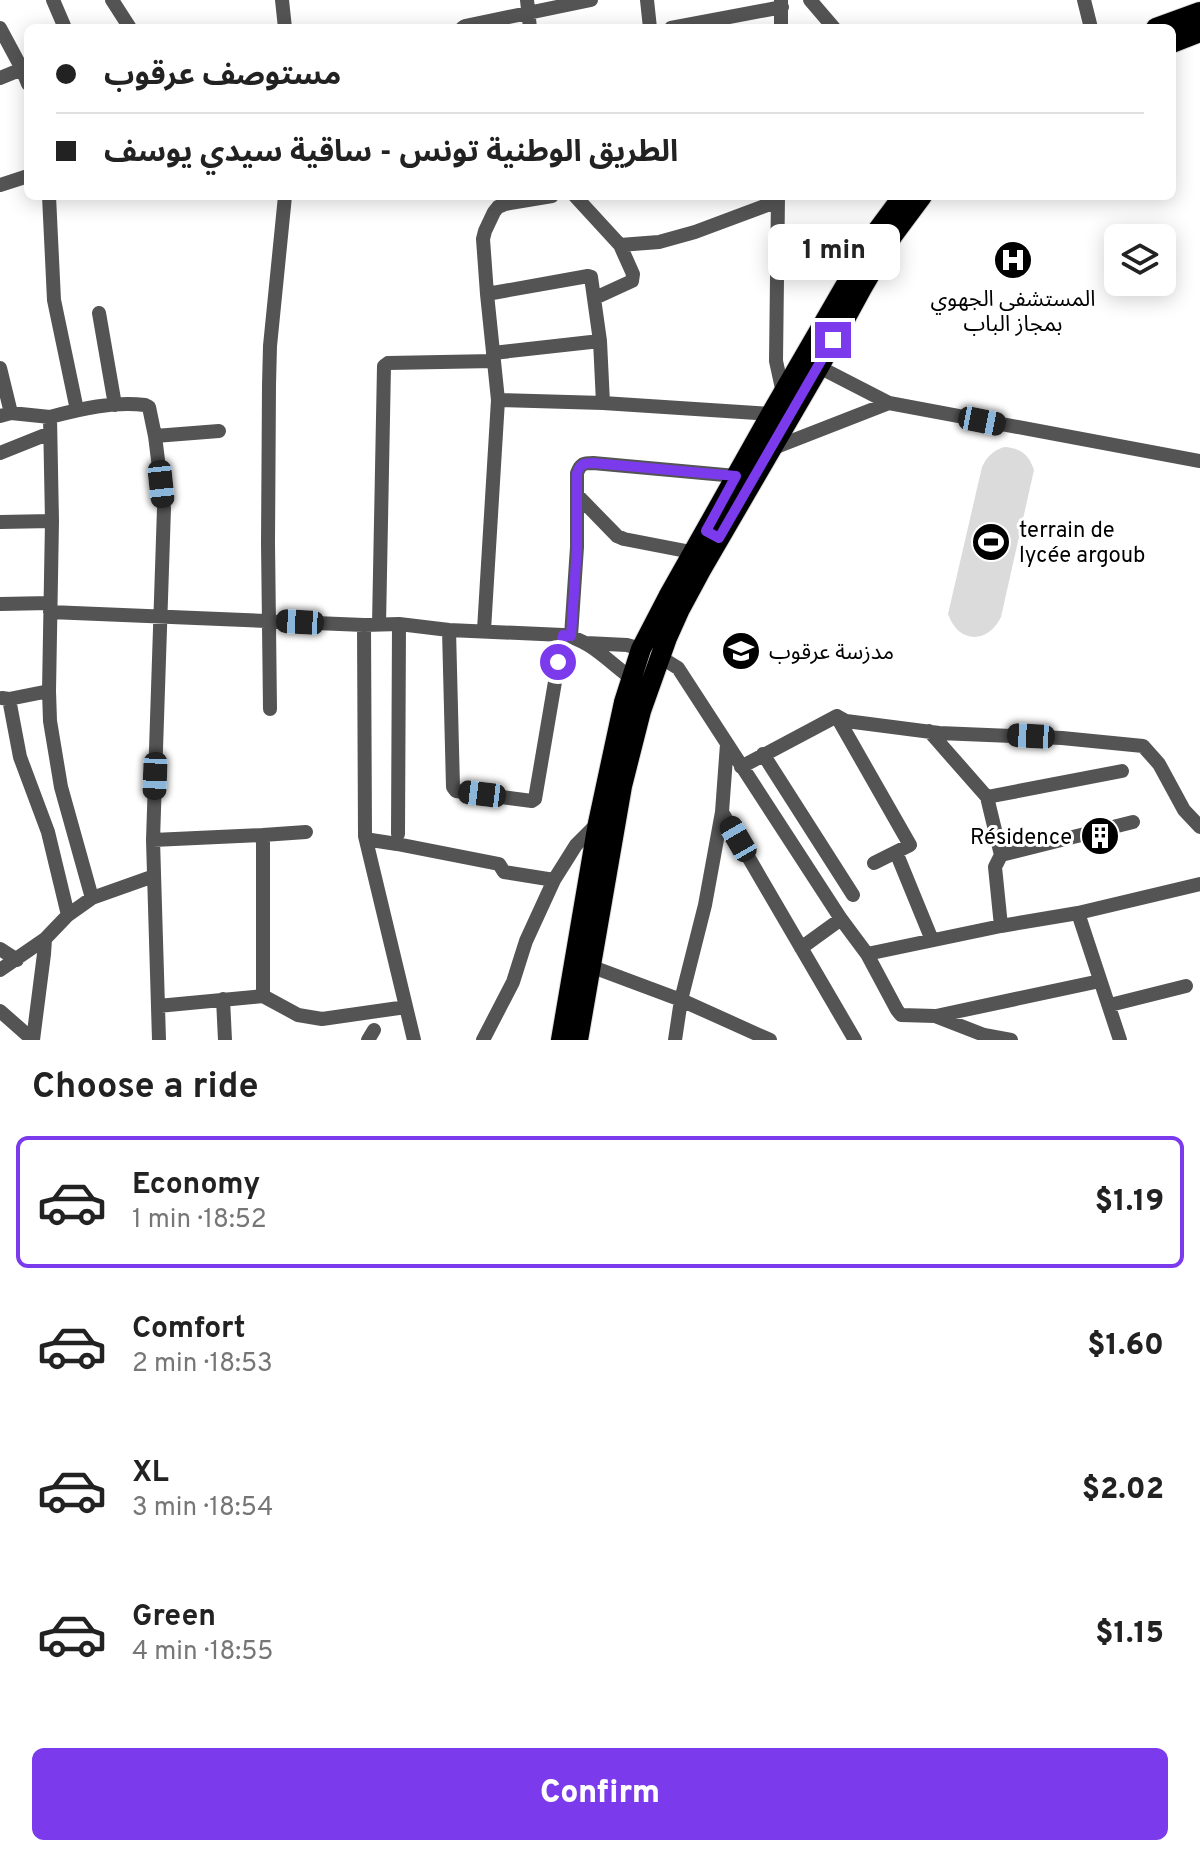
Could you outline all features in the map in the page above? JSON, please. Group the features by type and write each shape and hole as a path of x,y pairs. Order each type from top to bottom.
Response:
{"main road":[{"path":"1167,24 1200,12"},
{"path":"1176,41 1200,32"},
{"path":"561,1040 598,823 631,678 680,609 736,476 877,231 900,200"},
{"path":"578,1040 622,786 641,711 650,653 692,554 712,534 771,449 893,235 919,200"}],"street":[{"path":"53,0 63,24"},
{"path":"114,0 128,24"},
{"path":"282,0 285,24"},
{"path":"476,24 591,0"},
{"path":"647,0 650,24"},
{"path":"810,0 831,24"},
{"path":"1084,0 1090,24"},
{"path":"689,24 781,4"},
{"path":"0,28 24,74"},
{"path":"0,78 22,69"},
{"path":"0,185 24,177"},
{"path":"49,200 54,300 77,410"},
{"path":"270,709 270,346 285,200"},
{"path":"484,630 498,400 483,239 494,212 508,200"},
{"path":"579,200 620,245 633,274 632,281 595,298"},
{"path":"620,245 659,242 695,232 775,200"},
{"path":"778,200 776,361 783,393"},
{"path":"487,294 591,277 600,341 603,403"},
{"path":"99,313 115,405"},
{"path":"414,1040 365,836 371,625 384,366 388,363 494,357 600,341"},
{"path":"819,367 889,403 1200,461"},
{"path":"0,368 5,414 50,417 115,405 149,407 164,508 153,840 159,1040"},
{"path":"498,400 771,414"},
{"path":"771,449 889,403"},
{"path":"50,417 50,721 61,787 92,898"},
{"path":"155,436 219,431"},
{"path":"0,453 50,433"},
{"path":"449,630 453,787 456,791 532,801 535,799 567,636 577,547 577,473 583,463 736,476"},
{"path":"578,496 617,536 692,554"},
{"path":"0,522 52,521"},
{"path":"0,604 160,617 399,624 449,630 567,636 585,643 631,678"},
{"path":"398,834 399,624"},
{"path":"585,643 627,645 678,668 867,954 901,1015 935,1016 1100,981"},
{"path":"49,691 4,698 20,757 48,832 68,915"},
{"path":"741,767 837,716"},
{"path":"837,716 846,721 929,731 1143,746 1159,764 1184,810 1200,827"},
{"path":"837,716 910,845 874,863"},
{"path":"929,731 987,797 1001,855 995,867 1001,926"},
{"path":"675,1040 722,812 727,744"},
{"path":"763,754 853,895"},
{"path":"987,797 1122,771"},
{"path":"722,812 855,1040"},
{"path":"1001,855 1133,822"},
{"path":"483,1040 513,982 526,941 554,880 576,845 598,823"},
{"path":"153,840 306,832"},
{"path":"263,835 263,996"},
{"path":"365,836 371,840 499,864 504,872 554,880"},
{"path":"896,852 932,940"},
{"path":"0,970 45,939 68,915 92,898 154,876"},
{"path":"867,954 1078,913 1200,884"},
{"path":"1078,913 1120,1040"},
{"path":"801,948 841,919"},
{"path":"33,1040 45,939"},
{"path":"0,949 17,960"},
{"path":"590,966 681,1000 770,1040"},
{"path":"1110,1005 1186,986"},
{"path":"158,1006 263,996 298,1015 322,1019 406,1007"},
{"path":"223,999 225,1040"},
{"path":"0,1011 33,1040"},
{"path":"935,1016 984,1035 1011,1040"}],"shaded area":[{"name":"terrain de lycée argoub","path":"1004,447 1024,453 1034,470 1001,617 988,632 973,637 959,631 948,614 982,467 991,454"}],"place":[{"name":"المستشفى الجهوي بمجاز الباب","path":"1013,260"},
{"name":"terrain de lycée argoub","path":"991,542"},
{"name":"مدزسة عرقوب","path":"741,651"},
{"name":"Résidence","path":"1100,836"}],"route":[{"path":"558,662 563,635 571,636 577,547 577,473 580,466 593,463 736,476 706,531 719,538 833,340"}]}
